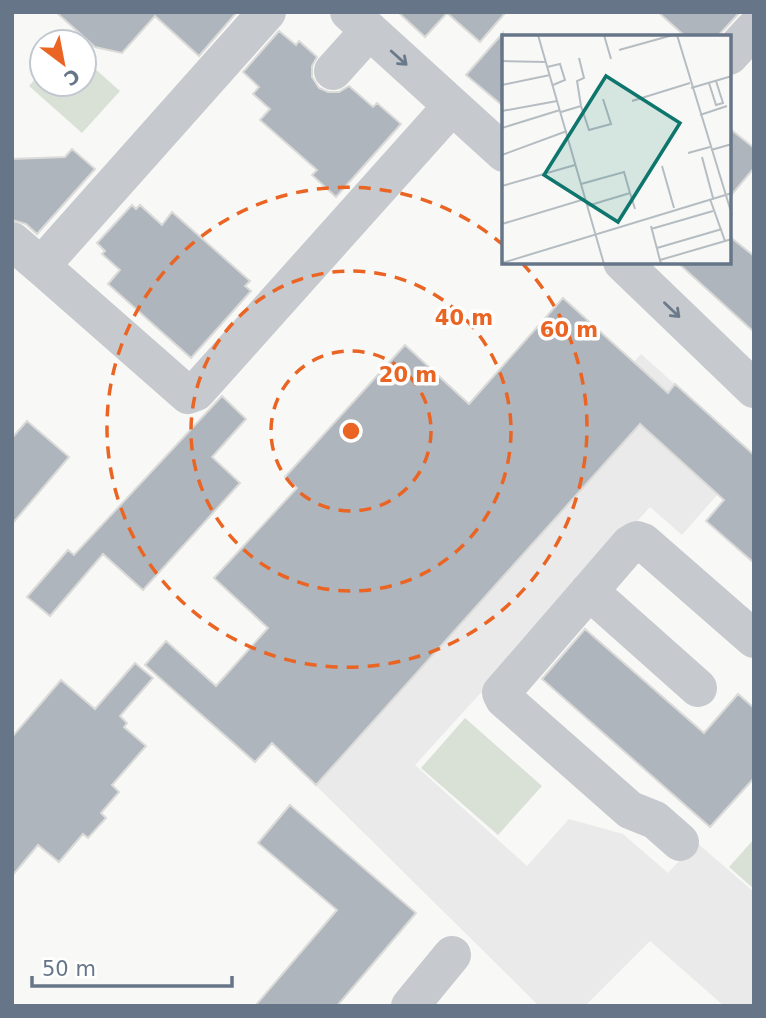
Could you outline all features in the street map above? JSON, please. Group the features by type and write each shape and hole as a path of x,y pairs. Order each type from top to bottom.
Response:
{"street":[{"path":"41,266 267,12"},
{"path":"333,71 359,22 502,152"},
{"path":"731,54 754,29"},
{"path":"12,241 188,395 196,392 452,106"},
{"path":"624,264 754,389"},
{"path":"680,842 655,820 630,810 504,699 501,693 630,544 637,540 643,542 754,639"},
{"path":"589,591 698,688"},
{"path":"410,1006 452,955"}],"shaded area":[{"path":"98,71 120,91 82,133 43,98 98,98"},
{"path":"641,354 753,454 682,535 650,507 415,765 527,866 569,819 623,834 668,873 696,842 754,892 754,1006 724,1006 650,941 585,1006 539,1006 279,749"},
{"path":"465,718 542,786 498,835 421,768"},
{"path":"754,839 754,889 729,867"}],"building":[{"path":"56,12 237,12 199,56 155,16 122,53 98,48 98,28 74,28"},
{"path":"398,12 506,12 480,42 447,13 425,37"},
{"path":"658,12 740,12 719,35 684,35"},
{"path":"279,31 296,45 299,41 317,57 312,66 312,77 319,88 328,92 339,92 349,86 373,107 377,103 401,124 336,197 312,175 317,170 260,120 270,109 253,94 259,87 243,72"},
{"path":"503,33 502,105 466,75"},
{"path":"731,130 754,148 754,168 731,196"},
{"path":"72,149 95,169 37,234 26,224 12,220 12,159 65,157"},
{"path":"132,205 136,209 140,205 162,225 172,212 250,281 245,286 251,291 191,358 108,284 120,270 102,254 105,251 97,243"},
{"path":"731,238 754,256 754,332 679,264 731,264"},
{"path":"563,298 668,393 675,384 754,455 754,563 706,521 724,500 640,424 316,785 272,743 255,762 145,665 166,641 216,686 268,628 214,578 297,488 285,477 405,345 469,404"},
{"path":"222,396 246,419 212,457 240,483 143,590 103,554 50,616 27,597 68,550 74,555"},
{"path":"27,421 69,457 12,524 12,438"},
{"path":"585,629 704,733 738,694 754,708 754,778 710,827 542,679"},
{"path":"135,663 153,678 120,716 127,723 124,727 146,746 112,785 119,792 101,813 106,818 88,838 83,834 59,862 38,845 12,876 12,737 61,680 95,709"},
{"path":"290,805 416,913 337,1006 255,1006 337,910 258,843"}]}
